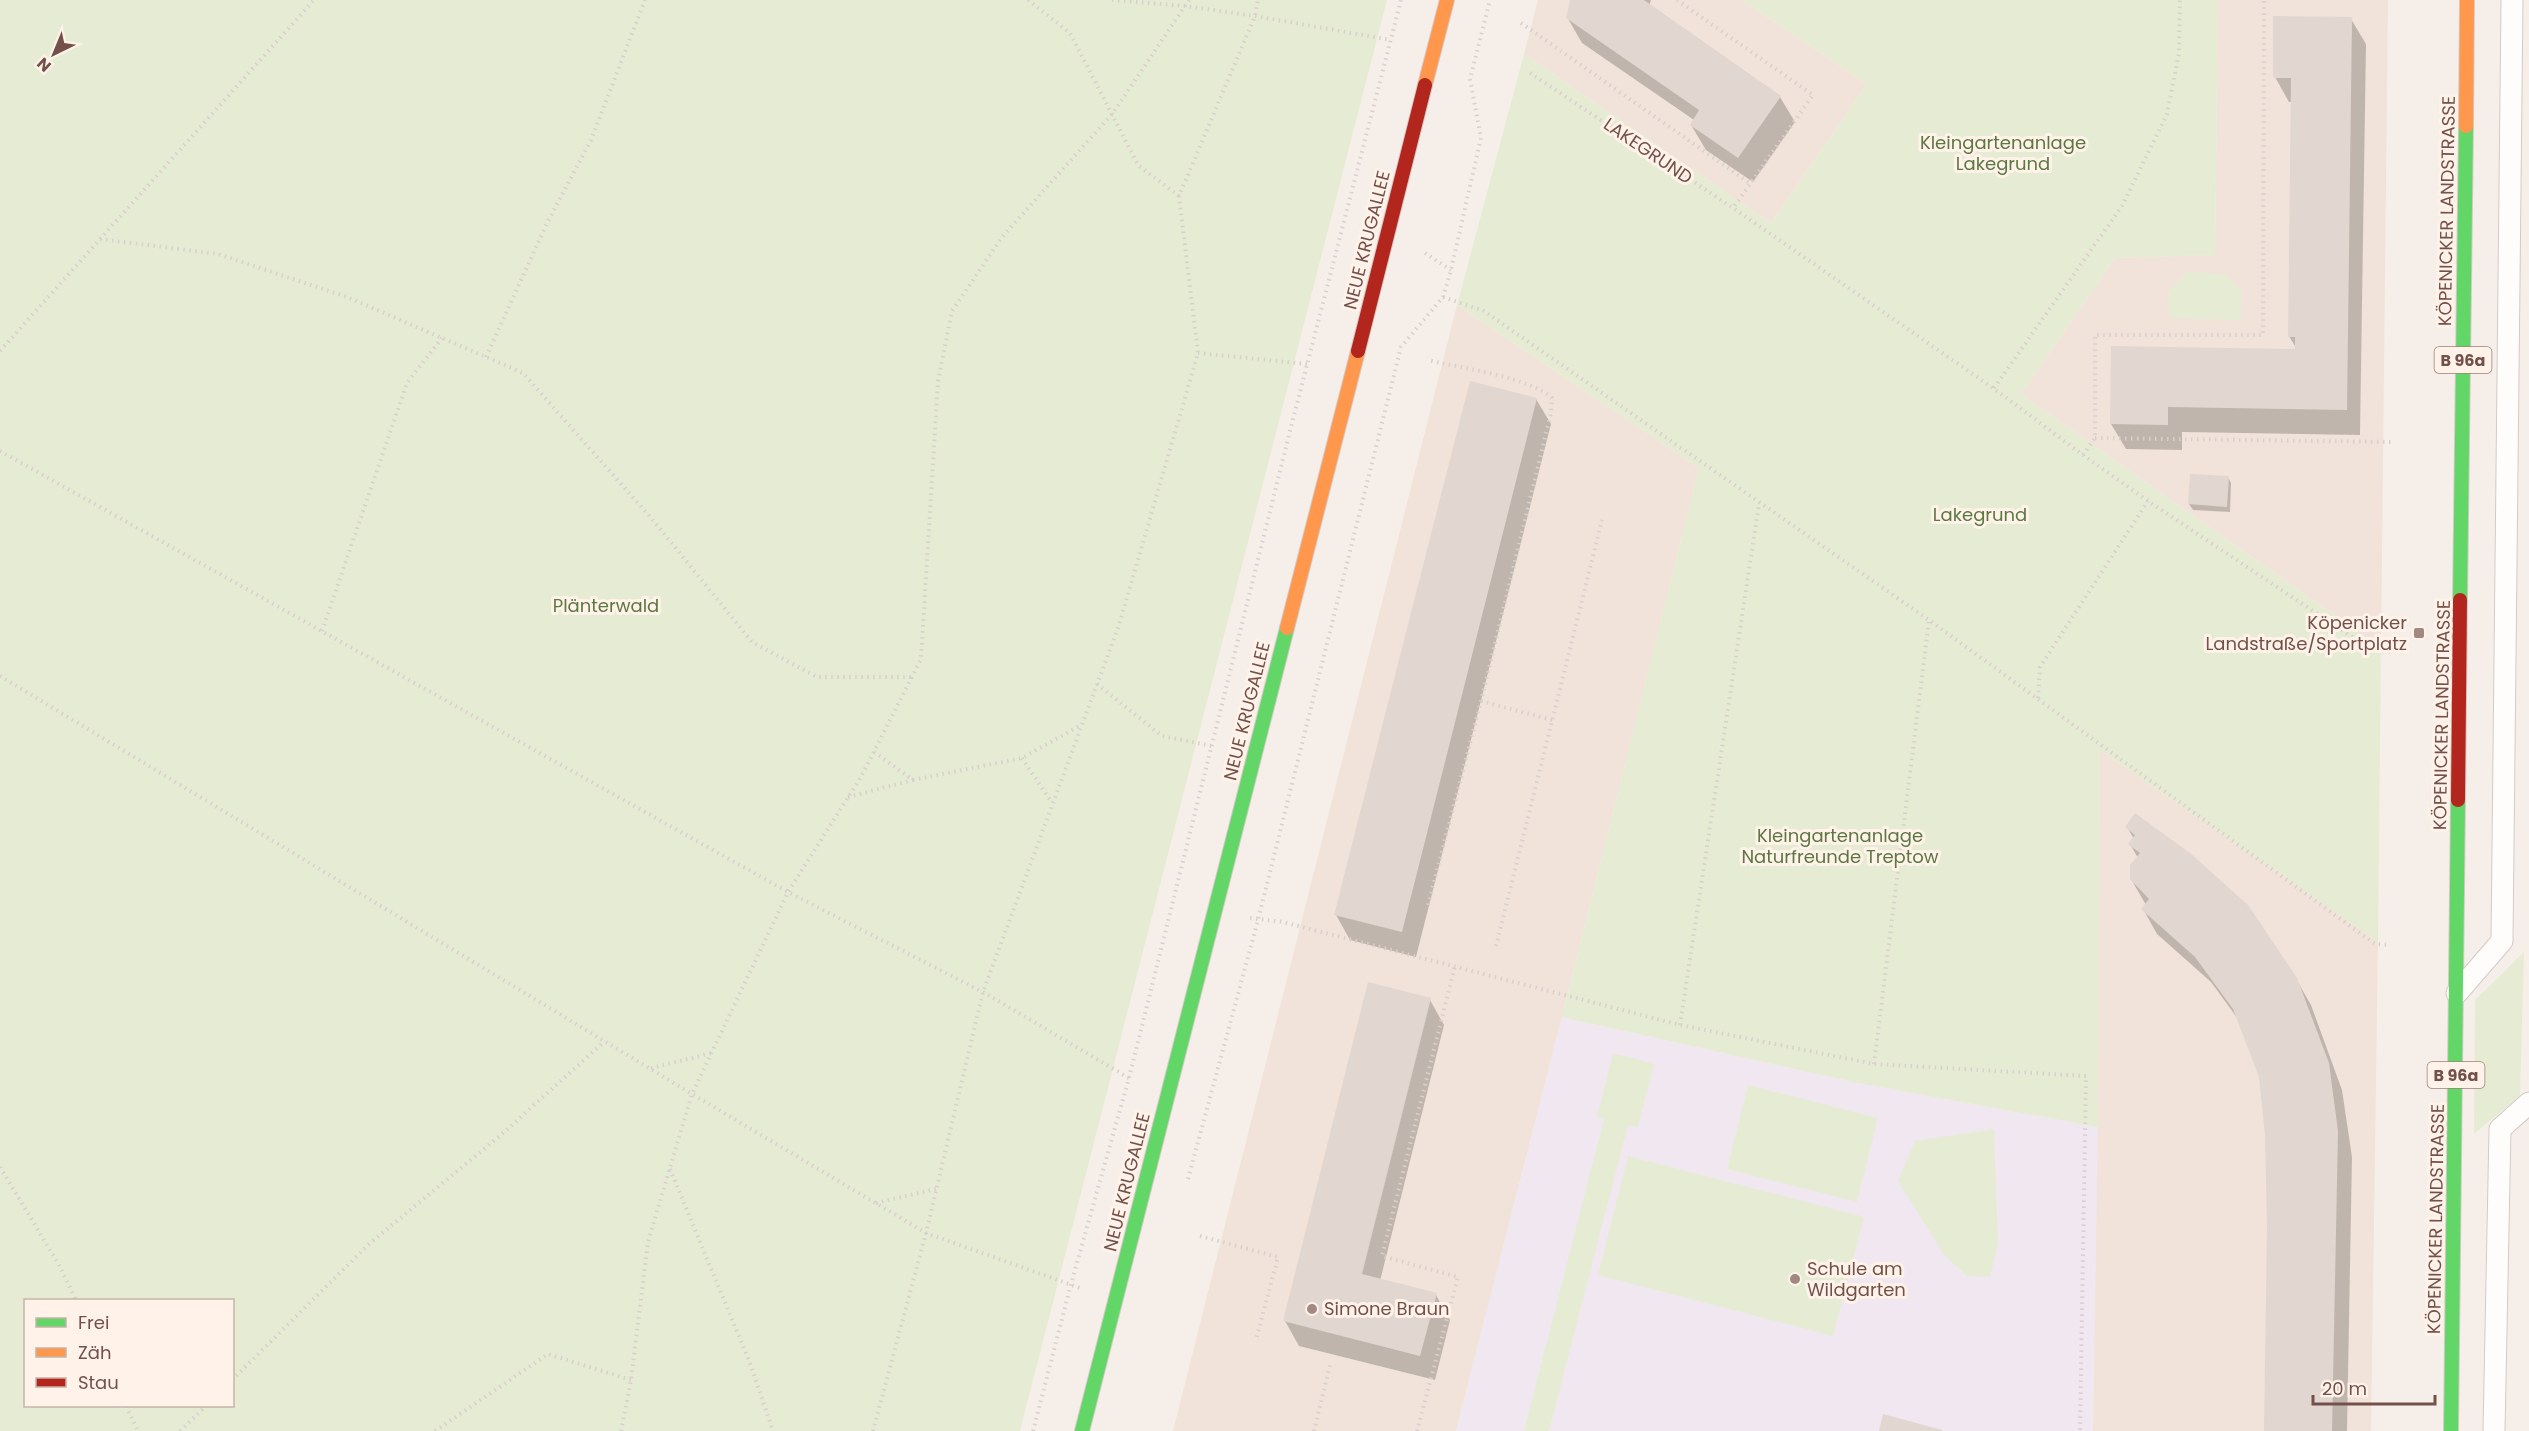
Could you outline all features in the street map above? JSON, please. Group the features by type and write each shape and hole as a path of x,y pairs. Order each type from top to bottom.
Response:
{"street":[{"name":"NEUE KRUGALLEE","path":"1082,1431 1447,0"},
{"name":"KÖPENICKER LANDSTRASSE","path":"2451,1431 2467,0"}],"lane":[{"path":"2457,993 2502,941 2512,0"},
{"path":"2494,1431 2500,1129 2529,1103"}],"path":[{"path":"0,351 314,0"},
{"path":"486,357 547,223 591,140 645,0"},
{"path":"1028,0 1070,33 1138,165 1179,196"},
{"path":"1112,0 1185,6 1255,16 1391,40"},
{"path":"621,1431 631,1380 648,1242 692,1094 788,892 874,752 921,659 938,381 952,311 1002,237 1113,113 1189,0"},
{"path":"873,1431 926,1233 983,992 1119,625 1198,353 1179,196 1255,16 1258,0"},
{"path":"1033,1431 1071,1284 1129,1078 1307,364 1401,0"},
{"path":"1187,1185 1258,920 1401,347 1443,297 1451,270 1480,138 1470,79 1490,0"},
{"path":"1677,0 1813,95 1733,208"},
{"path":"1994,388 2122,206 2167,114 2179,53 2180,0"},
{"path":"2083,455 2095,438 2095,335 2264,335 2264,0"},
{"path":"1521,23 1751,183"},
{"name":"LAKEGRUND","path":"1530,72 1733,208 1994,388 2148,501 2373,651 2391,652"},
{"path":"100,239 218,254 347,297 523,373 652,519 752,642 817,676 912,677"},
{"path":"1425,253 1451,270"},
{"path":"1443,297 1484,311 1929,620 2375,944 2390,945"},
{"path":"322,631 407,382 442,338"},
{"path":"1198,353 1307,364"},
{"path":"1428,360 1517,381 1543,390 1552,398 1551,413 1481,701 1428,905"},
{"path":"2095,438 2394,442"},
{"path":"0,451 788,892 983,992 1129,1078"},
{"path":"2038,699 2040,667 2148,501"},
{"path":"1680,1025 1760,504"},
{"path":"1496,946 1602,520"},
{"path":"1874,1064 1929,620"},
{"path":"0,676 926,1233 1115,1300"},
{"path":"1097,684 1162,736 1212,746"},
{"path":"1481,701 1552,720"},
{"path":"848,797 913,780 1022,758 1082,725"},
{"path":"874,752 913,780"},
{"path":"1022,758 1052,804"},
{"path":"1258,920 1283,922 1680,1025 1874,1064 2086,1076 2080,1431"},
{"path":"1417,1431 1458,1277 1382,1256 1455,966"},
{"path":"234,1378 369,1244 502,1134 605,1041"},
{"path":"650,1069 711,1053"},
{"path":"0,1167 59,1265 76,1299"},
{"path":"669,1168 750,1363 773,1431"},
{"path":"876,1203 936,1189"},
{"path":"1200,1236 1278,1257 1256,1340"},
{"path":"435,1431 548,1353 631,1380"},
{"path":"1314,1431 1331,1361"},
{"path":"126,1407 138,1431"},
{"path":"180,1431 205,1407"}],"shaded area":[{"path":"1538,0 1742,0 1867,84 1771,223 1524,54"},
{"path":"2218,0 2388,0 2381,648 2021,394 2115,258 2215,255"},
{"path":"1457,305 1699,468 1562,1017 1456,1431 1173,1431"},
{"path":"2100,750 2378,942 2371,1431 2093,1431"},
{"name":"Schule am Wildgarten","path":"1562,1017 1853,1082 2098,1127 2093,1431 1456,1431"}],"green space":[{"name":"Plänterwald","path":"0,0 1387,0 1020,1431 0,1431"},
{"path":"1742,0 2218,0 2215,255 2115,258 2021,394 2381,648 2378,942 2100,750 2098,1127 1853,1082 1562,1017 1699,468 1457,305 1524,54 1771,223 1867,84"},
{"path":"2186,271 2227,275 2242,291 2240,320 2169,318 2168,293"},
{"path":"2524,952 2520,1096 2474,1134 2475,1000"},
{"path":"1613,1053 1654,1064 1638,1127 1628,1125 1549,1431 1524,1431 1604,1119 1597,1117"},
{"path":"1748,1085 1878,1118 1857,1202 1727,1169"},
{"path":"1994,1129 1998,1244 1990,1277 1967,1276 1944,1255 1898,1181 1915,1141"},
{"path":"1628,1156 1864,1217 1833,1336 1598,1275"}],"building":[{"path":"1570,0 1644,0 1781,96 1738,158 1690,125 1699,110 1566,18"},
{"path":"2273,16 2352,17 2347,410 2168,407 2168,425 2110,424 2111,346 2295,349 2295,337 2288,337 2291,78 2273,78"},
{"path":"1470,381 1537,398 1402,932 1334,915"},
{"path":"2190,474 2229,476 2227,507 2188,504"},
{"path":"2135,813 2190,853 2248,905 2297,978 2329,1063 2338,1131 2332,1431 2264,1431 2267,1225 2265,1135 2259,1077 2233,1009 2195,957 2141,909 2149,899 2130,879 2130,865 2140,853 2128,844 2135,835 2125,827"},
{"path":"1368,982 1431,998 1362,1274 1437,1293 1420,1356 1283,1321"},
{"path":"1883,1414 1942,1430 1942,1431 1879,1431"}],"traffic: fast":[{"path":"2460,600 2466,126"},
{"path":"1082,1431 1287,628"},
{"path":"2451,1431 2458,800"}],"traffic: slow":[{"path":"1425,85 1447,0"},
{"path":"2466,126 2467,0"},
{"path":"1287,628 1358,351"}],"traffic: jam":[{"path":"1358,351 1425,85"},
{"path":"2458,800 2460,600"}],"place":[{"name":"Köpenicker Landstraße/Sportplatz","path":"2419,633"},
{"name":"Schule am Wildgarten","path":"1795,1279"},
{"name":"Simone Braun","path":"1312,1309"}],"park label":[{"name":"Kleingartenanlage Lakegrund","path":"2003,153"},
{"name":"Lakegrund","path":"1980,515"},
{"name":"Kleingartenanlage Naturfreunde Treptow","path":"1840,846"}]}
